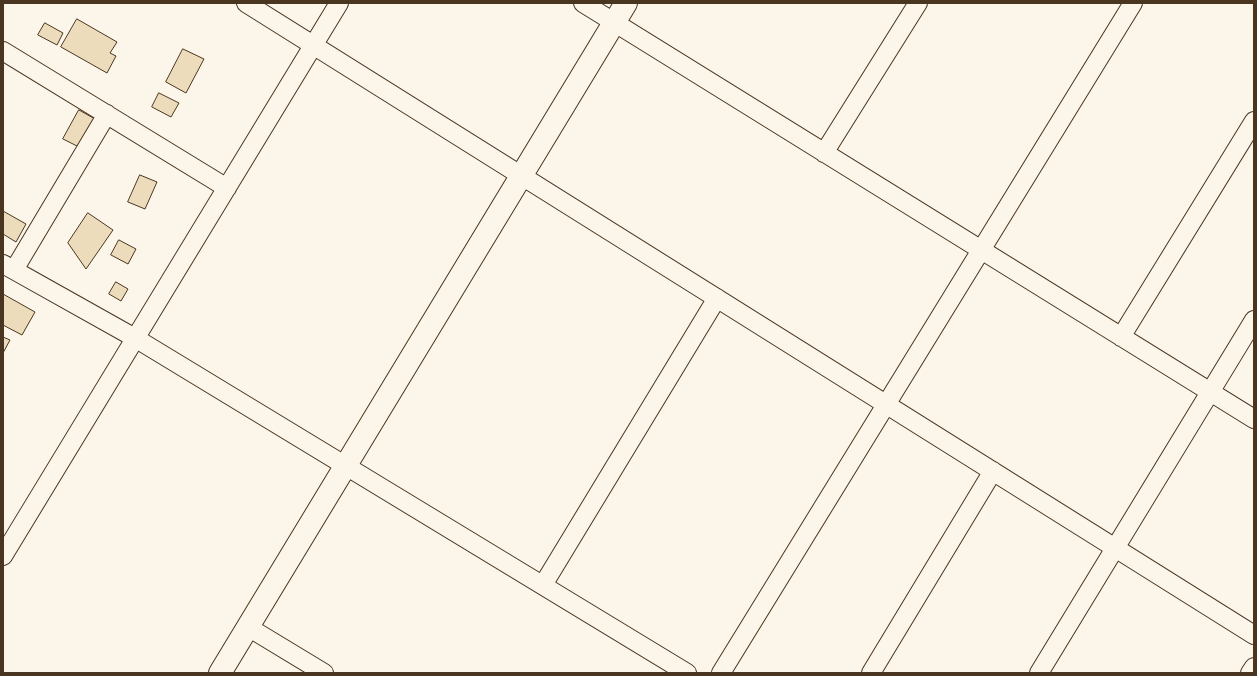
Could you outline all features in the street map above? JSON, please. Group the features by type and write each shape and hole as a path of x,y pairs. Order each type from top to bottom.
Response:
{"street":[{"path":"246,3 1254,635"},
{"path":"3,556 339,3"},
{"path":"582,3 1254,420"},
{"path":"220,673 626,3"},
{"path":"824,153 918,3"},
{"path":"721,673 1133,3"},
{"path":"3,51 227,188"},
{"path":"107,114 8,267 135,338 687,673"},
{"path":"1121,337 1254,121"},
{"path":"543,586 717,298"},
{"path":"1039,673 1254,320"},
{"path":"870,673 993,471"},
{"path":"248,627 324,673"},
{"path":"1250,673 1254,667"}],"building":[{"path":"77,19 117,42 110,53 116,56 107,73 61,47"},
{"path":"45,23 63,33 57,45 38,35"},
{"path":"183,49 204,59 186,93 166,82"},
{"path":"159,93 179,103 171,117 152,107"},
{"path":"79,110 95,119 79,147 63,139"},
{"path":"140,175 157,182 145,209 128,202"},
{"path":"3,211 26,224 16,242 3,234"},
{"path":"88,213 113,230 86,269 68,243"},
{"path":"119,240 136,249 128,264 111,255"},
{"path":"116,282 128,289 121,301 109,294"},
{"path":"3,294 35,312 22,335 3,325"},
{"path":"3,337 10,340 3,353"}]}
